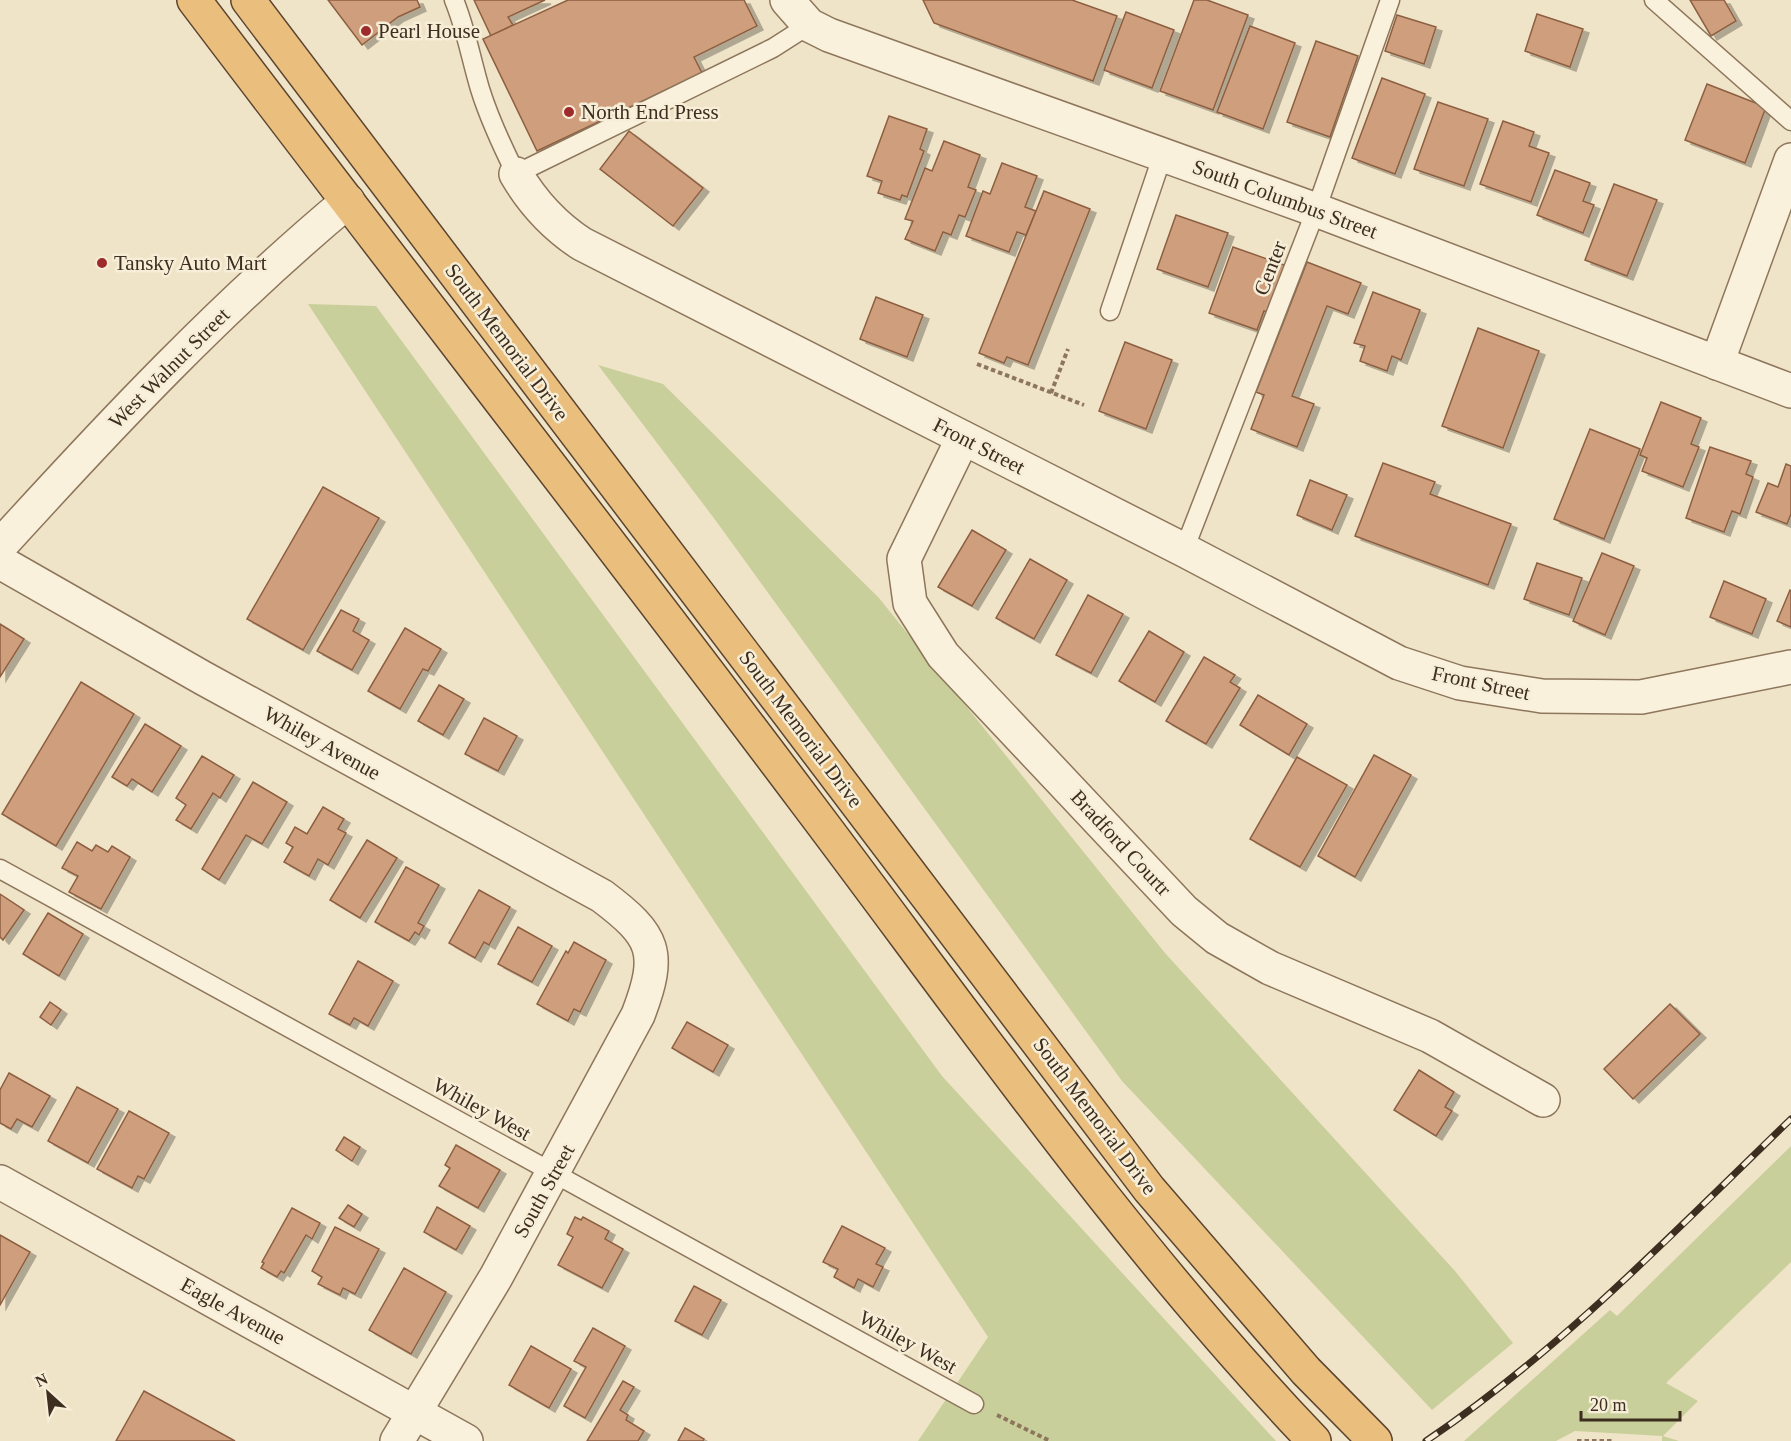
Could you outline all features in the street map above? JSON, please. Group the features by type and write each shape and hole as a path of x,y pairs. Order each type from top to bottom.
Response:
{"highway":[{"name":"South Memorial Drive","path":"194,0 766,749 1115,1211 1229,1350 1314,1441"},
{"name":"South Memorial Drive","path":"248,0 1149,1189 1306,1371 1375,1441"}],"street":[{"name":"South Columbus Street","path":"787,0 809,25 829,35 1316,210 1791,392"},
{"path":"1718,363 1791,160"},
{"name":"Front Street","path":"516,174 542,212 561,230 582,244 1184,550 1399,663 1460,683 1542,696 1641,697 1791,667"},
{"name":"West Walnut Street","path":"0,546 185,350 291,248 348,201"},
{"name":"Bradford Courtr","path":"963,438 904,559 909,603 943,655 1184,910 1217,938 1270,968 1430,1036 1543,1100"},
{"name":"Whiley Avenue","path":"0,562 347,758 602,896 641,928"},
{"name":"South Street","path":"397,1441 496,1277 638,1015 648,989 652,964 649,946 641,928"},
{"name":"Eagle Avenue","path":"0,1182 466,1441"}],"lane":[{"path":"454,0 464,24 480,89 498,137 516,174 773,48 809,25"},
{"name":"Center","path":"1184,550 1316,210 1390,0"},
{"path":"1654,0 1791,121"},
{"path":"1110,311 1163,154"},
{"name":"Whiley West","path":"0,869 974,1404"}],"path":[{"path":"1051,393 1068,349"},
{"path":"977,364 1084,405"},
{"path":"974,1404 1050,1441"},
{"path":"1577,1441 1612,1441"}],"green space":[{"path":"308,304 376,306 942,1076 1276,1441 918,1441 988,1337"},
{"path":"598,365 663,384 879,598 1165,953 1455,1271 1513,1343 1432,1410 1122,1081 716,521"},
{"path":"1791,1146 1791,1262 1666,1383 1698,1401 1663,1436 1679,1441 1662,1441 1662,1436 1575,1431 1556,1441 1464,1441 1610,1310 1617,1316"}],"building":[{"name":"Pearl House","path":"328,0 417,0 420,7 398,17 362,45"},
{"path":"474,0 545,0 508,17 513,25 491,36"},
{"name":"North End Press","path":"568,0 744,0 757,26 694,57 702,73 537,151 483,39"},
{"path":"923,0 1072,0 1117,16 1093,81 934,23"},
{"path":"1194,0 1207,0 1248,15 1213,110 1160,91"},
{"path":"1690,0 1724,0 1736,21 1711,36"},
{"path":"1126,12 1174,30 1152,88 1104,70"},
{"path":"1537,14 1583,29 1570,67 1525,51"},
{"path":"1397,15 1436,27 1424,64 1385,51"},
{"path":"1250,26 1295,43 1263,129 1217,112"},
{"path":"1316,41 1358,56 1330,137 1287,122"},
{"path":"1382,78 1425,94 1395,174 1352,158"},
{"path":"1707,84 1766,107 1745,163 1685,140"},
{"path":"1438,102 1488,119 1464,186 1414,169"},
{"path":"889,116 927,129 920,149 924,151 907,197 902,195 900,200 878,193 882,181 867,176"},
{"path":"1503,121 1534,132 1529,146 1549,153 1531,202 1480,184"},
{"path":"629,131 703,188 673,226 600,169"},
{"path":"944,141 980,155 968,187 976,190 965,217 959,215 951,235 943,232 935,251 905,239 913,221 905,219 925,168 932,171"},
{"path":"1002,163 1037,176 1025,207 1036,211 1026,235 1017,232 1009,252 966,236 983,191 990,194"},
{"path":"1555,170 1590,183 1583,201 1594,205 1583,233 1537,215"},
{"path":"1614,184 1657,200 1627,276 1585,260"},
{"path":"1044,191 1090,209 1028,365 1007,357 1004,363 979,353"},
{"path":"1176,215 1228,233 1208,287 1157,269"},
{"path":"1233,247 1287,266 1270,313 1264,311 1257,330 1209,313"},
{"path":"1307,262 1361,283 1348,314 1327,306 1292,396 1314,404 1297,447 1251,429 1264,395 1256,392"},
{"path":"1373,292 1420,310 1401,360 1392,356 1387,371 1360,361 1365,346 1354,343"},
{"path":"876,297 923,315 907,357 860,339"},
{"path":"1478,328 1539,351 1503,448 1442,426"},
{"path":"1125,342 1172,360 1146,429 1099,411"},
{"path":"1661,402 1701,418 1691,444 1699,447 1683,487 1642,471 1647,458 1640,455"},
{"path":"1590,429 1640,449 1604,539 1554,519"},
{"path":"1710,447 1751,461 1746,474 1753,477 1740,514 1732,511 1724,532 1686,518"},
{"path":"1383,463 1435,482 1430,494 1511,524 1488,585 1355,536"},
{"path":"1786,464 1791,466 1791,514 1787,524 1756,512 1768,483 1778,487"},
{"path":"1310,480 1347,495 1332,530 1297,515"},
{"path":"323,487 379,518 303,650 247,619"},
{"path":"972,530 1006,550 972,606 938,587"},
{"path":"1602,553 1634,566 1605,635 1573,621"},
{"path":"1030,559 1067,580 1034,639 996,618"},
{"path":"1537,563 1582,578 1569,615 1524,599"},
{"path":"1724,581 1766,599 1752,634 1710,617"},
{"path":"1791,591 1791,627 1777,621"},
{"path":"1088,595 1123,614 1091,673 1056,655"},
{"path":"341,610 359,619 353,631 369,640 352,670 317,651"},
{"path":"0,624 24,639 0,677"},
{"path":"405,628 441,649 428,671 423,669 400,709 368,691"},
{"path":"1149,631 1184,652 1155,702 1119,681"},
{"path":"1204,657 1235,675 1230,682 1240,688 1206,744 1166,721"},
{"path":"81,682 134,714 56,846 2,814"},
{"path":"439,685 464,699 443,735 418,721"},
{"path":"1258,695 1307,724 1289,755 1240,725"},
{"path":"484,718 517,736 498,771 465,754"},
{"path":"145,724 181,746 152,792 132,779 127,786 112,777"},
{"path":"1374,755 1411,775 1355,877 1318,856"},
{"path":"202,756 234,775 220,798 213,793 191,829 176,820 186,805 176,798"},
{"path":"1297,757 1347,785 1300,867 1250,839"},
{"path":"253,782 287,802 262,844 246,835 219,880 202,869"},
{"path":"323,807 344,819 338,829 346,833 328,865 318,859 309,876 284,862 293,847 286,843 295,827 307,834"},
{"path":"367,840 397,858 360,918 330,900"},
{"path":"77,842 92,851 96,845 108,852 112,846 130,857 101,909 69,892 78,876 62,868"},
{"path":"406,867 439,885 418,923 424,926 419,935 415,932 409,941 375,922"},
{"path":"479,890 510,907 489,945 484,942 475,958 449,943"},
{"path":"0,894 24,910 3,940 0,937"},
{"path":"48,913 83,934 59,976 23,954"},
{"path":"518,927 552,946 532,982 498,964"},
{"path":"574,942 606,960 580,1012 574,1009 568,1021 537,1004 566,951 568,953"},
{"path":"358,961 393,981 368,1026 354,1018 350,1025 329,1014"},
{"path":"50,1002 61,1010 51,1025 40,1017"},
{"path":"1670,1004 1700,1034 1633,1099 1604,1069"},
{"path":"687,1022 728,1045 713,1072 672,1048"},
{"path":"1419,1070 1454,1092 1445,1107 1452,1111 1436,1136 1394,1110"},
{"path":"9,1073 50,1096 32,1127 17,1119 11,1129 0,1123 0,1090"},
{"path":"77,1087 118,1109 88,1163 48,1141"},
{"path":"129,1111 169,1133 144,1179 138,1176 132,1188 97,1169"},
{"path":"344,1137 360,1147 352,1161 336,1150"},
{"path":"456,1145 500,1170 478,1208 439,1186 450,1168 445,1165"},
{"path":"348,1205 362,1214 354,1227 339,1218"},
{"path":"437,1207 470,1226 456,1250 424,1232"},
{"path":"292,1208 320,1223 312,1239 306,1235 284,1273 281,1271 277,1277 261,1268 264,1263 262,1262"},
{"path":"575,1217 581,1220 583,1217 609,1231 605,1239 623,1249 602,1288 558,1265 573,1237 567,1234"},
{"path":"842,1226 885,1248 876,1264 883,1267 873,1287 858,1279 854,1288 834,1277 838,1269 823,1262"},
{"path":"335,1227 379,1249 355,1294 343,1288 340,1295 318,1284 322,1277 312,1271"},
{"path":"0,1235 30,1252 0,1305"},
{"path":"404,1268 446,1292 411,1354 369,1330"},
{"path":"694,1286 721,1300 702,1335 675,1321"},
{"path":"593,1328 625,1346 585,1418 564,1406 586,1367 574,1361"},
{"path":"531,1346 571,1369 549,1408 509,1385"},
{"path":"623,1381 634,1387 620,1410 628,1415 626,1420 644,1431 638,1441 587,1441"},
{"path":"144,1391 235,1441 116,1441"},
{"path":"685,1428 704,1439 703,1441 678,1441"}],"railway":[{"path":"1426,1441 1476,1406 1570,1329 1660,1247 1791,1119"}],"place":[{"name":"Pearl House","path":"366,31"},
{"name":"North End Press","path":"569,112"},
{"name":"Tansky Auto Mart","path":"102,263"}]}
